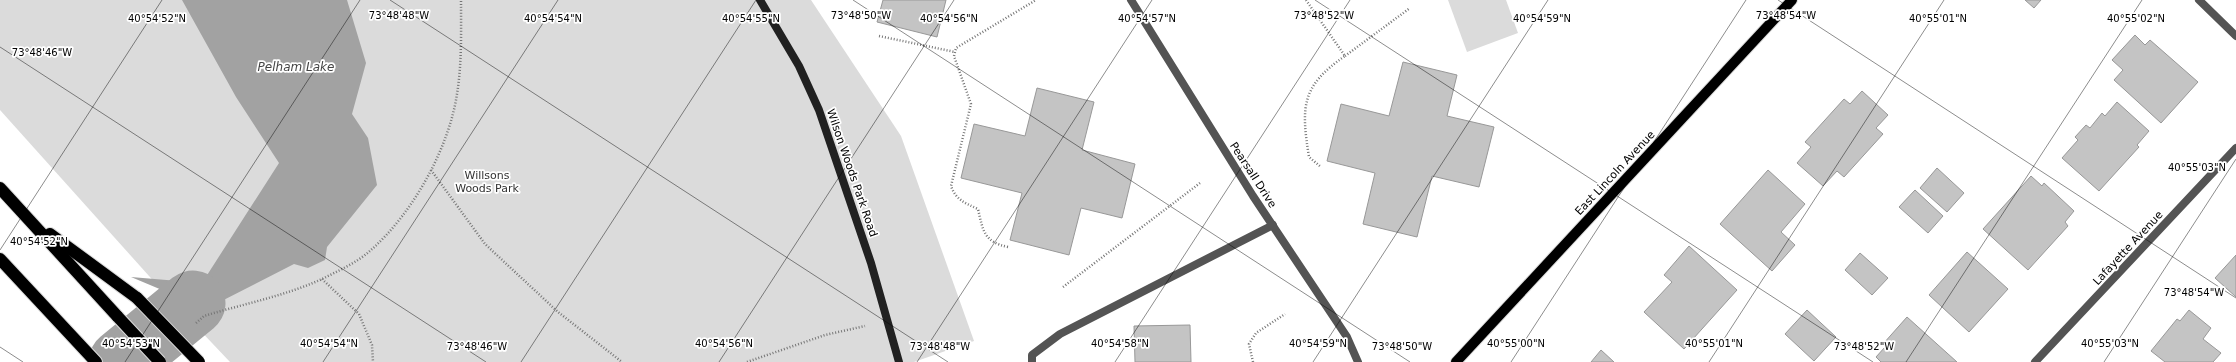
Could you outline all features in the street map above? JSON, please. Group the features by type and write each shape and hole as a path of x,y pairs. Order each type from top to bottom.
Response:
{"highway":[{"path":"0,188 160,362"},
{"path":"28,218 138,298 199,362"},
{"path":"0,259 96,362"}],"main road":[{"name":"East Lincoln Avenue","path":"1456,362 1792,0"}],"street":[{"name":"Wilson Woods Park Road","path":"760,0 799,66 819,110 871,263 899,362"},
{"name":"Pearsall Drive","path":"1131,0 1272,226 1347,337 1358,362"},
{"path":"2199,0 2236,36"},
{"name":"Lafayette Avenue","path":"2036,362 2236,148"},
{"path":"1032,362 1032,355 1060,334 1272,226"}],"path":[{"path":"193,326 204,316 298,288 322,279 370,251 392,229 431,170 447,136 457,94 461,56 461,0"},
{"path":"1008,247 989,240 983,230 978,209 962,202 954,195 951,186 971,104 954,56 956,48 1036,0"},
{"path":"1306,0 1345,56"},
{"path":"1321,167 1309,157 1305,113 1308,94 1316,80 1327,69 1410,8"},
{"path":"879,36 955,52"},
{"path":"431,170 485,244 558,312 622,362"},
{"path":"1063,287 1200,183"},
{"path":"322,279 359,314 372,345 374,362"},
{"path":"1253,362 1249,344 1256,333 1285,314"},
{"path":"747,362 825,335 888,321"}],"green space":[{"name":"Willsons Woods Park","path":"0,0 811,0 901,136 974,341 914,362 230,362 158,286 0,110"},
{"path":"1448,0 1506,0 1518,33 1467,52"}],"water":[{"name":"Pelham Lake","path":"182,0 347,0 366,63 352,114 368,138 377,185 327,247 325,260 308,268 294,264 202,311 193,303 131,277 202,283 279,163 236,97"}],"building":[{"path":"883,0 946,0 937,37 877,22"},
{"path":"2025,0 2041,0 2034,8"},
{"path":"2135,35 2145,45 2150,40 2198,82 2161,123 2114,80 2123,70 2112,60"},
{"path":"1403,62 1457,75 1447,116 1494,127 1479,187 1432,176 1417,237 1363,224 1375,173 1327,161 1341,104 1389,116"},
{"path":"1037,88 1094,102 1082,150 1135,164 1122,218 1081,208 1069,255 1010,240 1022,193 961,178 974,124 1025,136"},
{"path":"1862,91 1888,115 1876,128 1883,134 1844,177 1837,171 1823,186 1797,163 1811,147 1805,142 1844,99 1850,104"},
{"path":"2117,102 2149,131 2137,145 2139,147 2099,191 2062,158 2078,140 2075,137 2086,125 2090,128 2102,113 2105,116"},
{"path":"1937,168 1964,193 1947,212 1920,188"},
{"path":"1768,170 1805,204 1781,232 1795,245 1772,271 1720,224"},
{"path":"2031,176 2042,186 2044,183 2074,211 2065,222 2068,226 2028,270 1983,229"},
{"path":"1915,190 1943,216 1928,233 1899,207"},
{"path":"1689,246 1737,290 1684,349 1644,312 1672,282 1664,275"},
{"path":"1967,252 2008,289 1969,332 1929,295"},
{"path":"1860,253 1888,278 1872,295 1845,270"},
{"path":"2236,255 2236,297 2215,278"},
{"path":"1807,310 1836,337 1814,361 1785,334"},
{"path":"2189,310 2211,328 2203,339 2221,353 2213,362 2165,362 2151,351 2177,319 2180,321"},
{"path":"1907,317 1957,362 1881,362 1876,357 1885,347 1883,344"},
{"path":"1190,325 1191,362 1135,362 1134,326"},
{"path":"1601,350 1614,362 1591,362"}],"waterway":[{"path":"121,362 193,303"}]}
